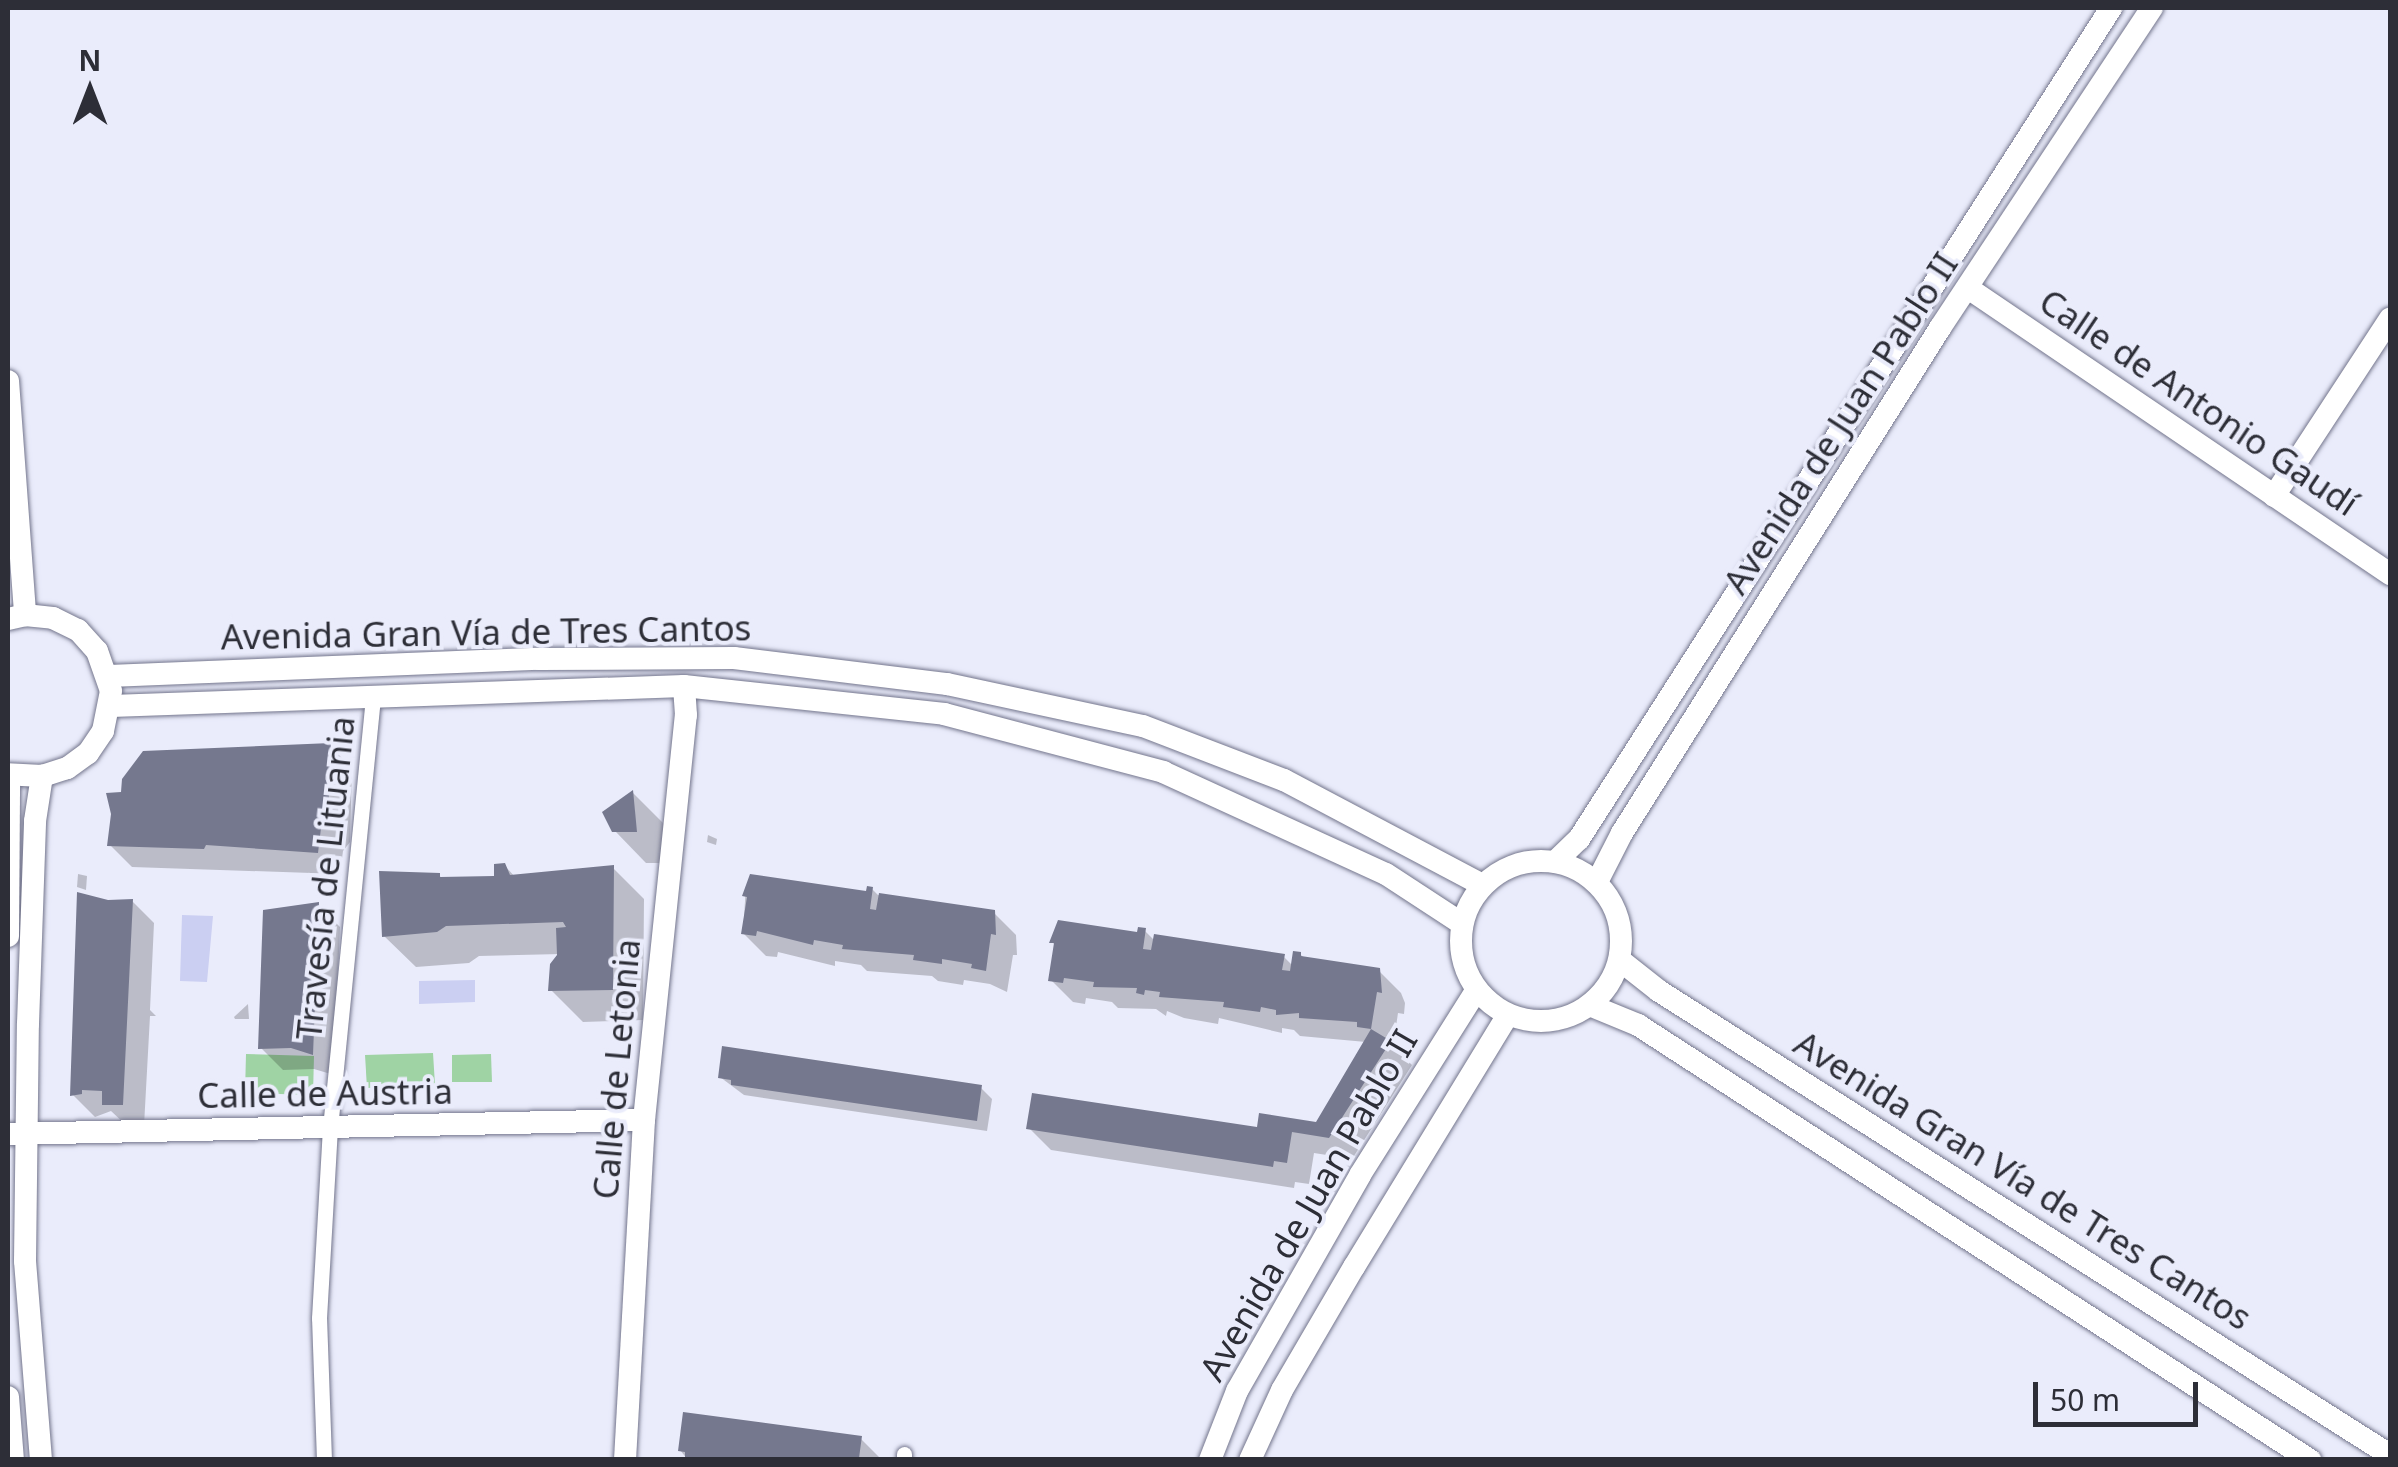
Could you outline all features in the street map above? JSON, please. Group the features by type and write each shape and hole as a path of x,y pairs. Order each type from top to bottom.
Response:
{"street":[{"name":"Avenida de Juan Pablo II","path":"1556,862 1579,839 2111,8"},
{"name":"Avenida de Juan Pablo II","path":"1597,882 1622,834 1968,288 2152,8"},
{"name":"Calle de Antonio Gaudí","path":"1968,288 2390,574"},
{"path":"2274,496 2390,319"},
{"path":"8,381 16,617 53,618 78,630 98,651 109,676 110,706 103,731 88,753 67,768 42,776 8,774 12,822 8,936"},
{"name":"Avenida Gran Vía de Tres Cantos","path":"109,676 538,660 734,658 947,684 1143,726 1284,780 1482,884"},
{"name":"Avenida Gran Vía de Tres Cantos","path":"110,706 684,686 944,714 1163,772 1386,874 1462,923"},
{"name":"Calle de Letonia","path":"625,1460 644,1120 686,715 684,686"},
{"name":"Travesía de Lituania","path":"324,1460 319,1318 330,1128 373,694"},
{"path":"41,1460 17,1134 34,821 42,776"},
{"path":"1556,862 1597,882 1616,908 1623,936 1621,961 1613,980 1592,1006 1565,1020 1508,1016 1476,991 1463,966 1462,923 1482,884 1518,863 1556,862"},
{"name":"Avenida Gran Vía de Tres Cantos","path":"1621,961 1658,991 2390,1455"},
{"name":"Avenida de Juan Pablo II","path":"1210,1460 1237,1392 1360,1175 1476,991"},
{"path":"1592,1006 1638,1025 2310,1460"},
{"name":"Avenida de Juan Pablo II","path":"1250,1460 1282,1390 1508,1016"},
{"name":"Calle de Austria","path":"17,1134 644,1120"},
{"path":"8,1397 13,1460"}],"green space":[{"path":"433,1053 435,1085 367,1088 365,1055"},
{"path":"246,1054 314,1056 313,1095 245,1093"},
{"path":"491,1054 492,1082 452,1082 452,1055"}],"water":[{"path":"182,915 213,916 207,982 180,981"},
{"path":"475,980 475,1002 419,1004 419,981"}],"building":[{"path":"331,743 328,819 321,828 318,853 206,845 204,849 107,846 111,814 106,793 121,792 122,779 143,751"},
{"path":"633,790 637,832 612,832 602,812"},
{"path":"505,863 510,875 614,865 613,990 548,991 550,964 557,955 556,928 566,927 563,922 446,926 437,932 382,937 379,871 440,873 440,877 494,876 494,864"},
{"path":"750,874 866,891 867,886 873,887 870,909 876,910 879,893 995,910 996,935 991,934 986,971 971,968 972,964 913,960 914,955 842,949 843,945 814,940 813,945 757,931 756,936 741,934 747,897 742,896"},
{"path":"77,892 108,900 133,899 123,1105 102,1105 102,1091 82,1090 82,1094 70,1096"},
{"path":"319,902 313,1055 291,1048 258,1049 263,910"},
{"path":"1058,920 1137,932 1138,927 1146,928 1143,949 1151,950 1154,934 1285,954 1282,970 1290,971 1293,951 1301,952 1301,956 1380,968 1382,993 1377,992 1371,1029 1357,1027 1357,1022 1299,1018 1299,1013 1276,1015 1276,1010 1261,1007 1260,1012 1223,1007 1224,1002 1159,997 1160,992 1145,990 1144,995 1136,993 1137,988 1093,987 1094,982 1064,978 1063,983 1048,981 1054,943 1049,943"},
{"path":"1371,1029 1391,1041 1329,1138 1292,1132 1287,1163 1274,1161 1273,1167 1026,1129 1032,1093 1257,1127 1259,1113 1316,1122"},
{"path":"722,1046 982,1085 977,1121 731,1085 731,1080 718,1078"},
{"path":"683,1412 862,1436 859,1458 685,1459 685,1452 678,1451"}]}
